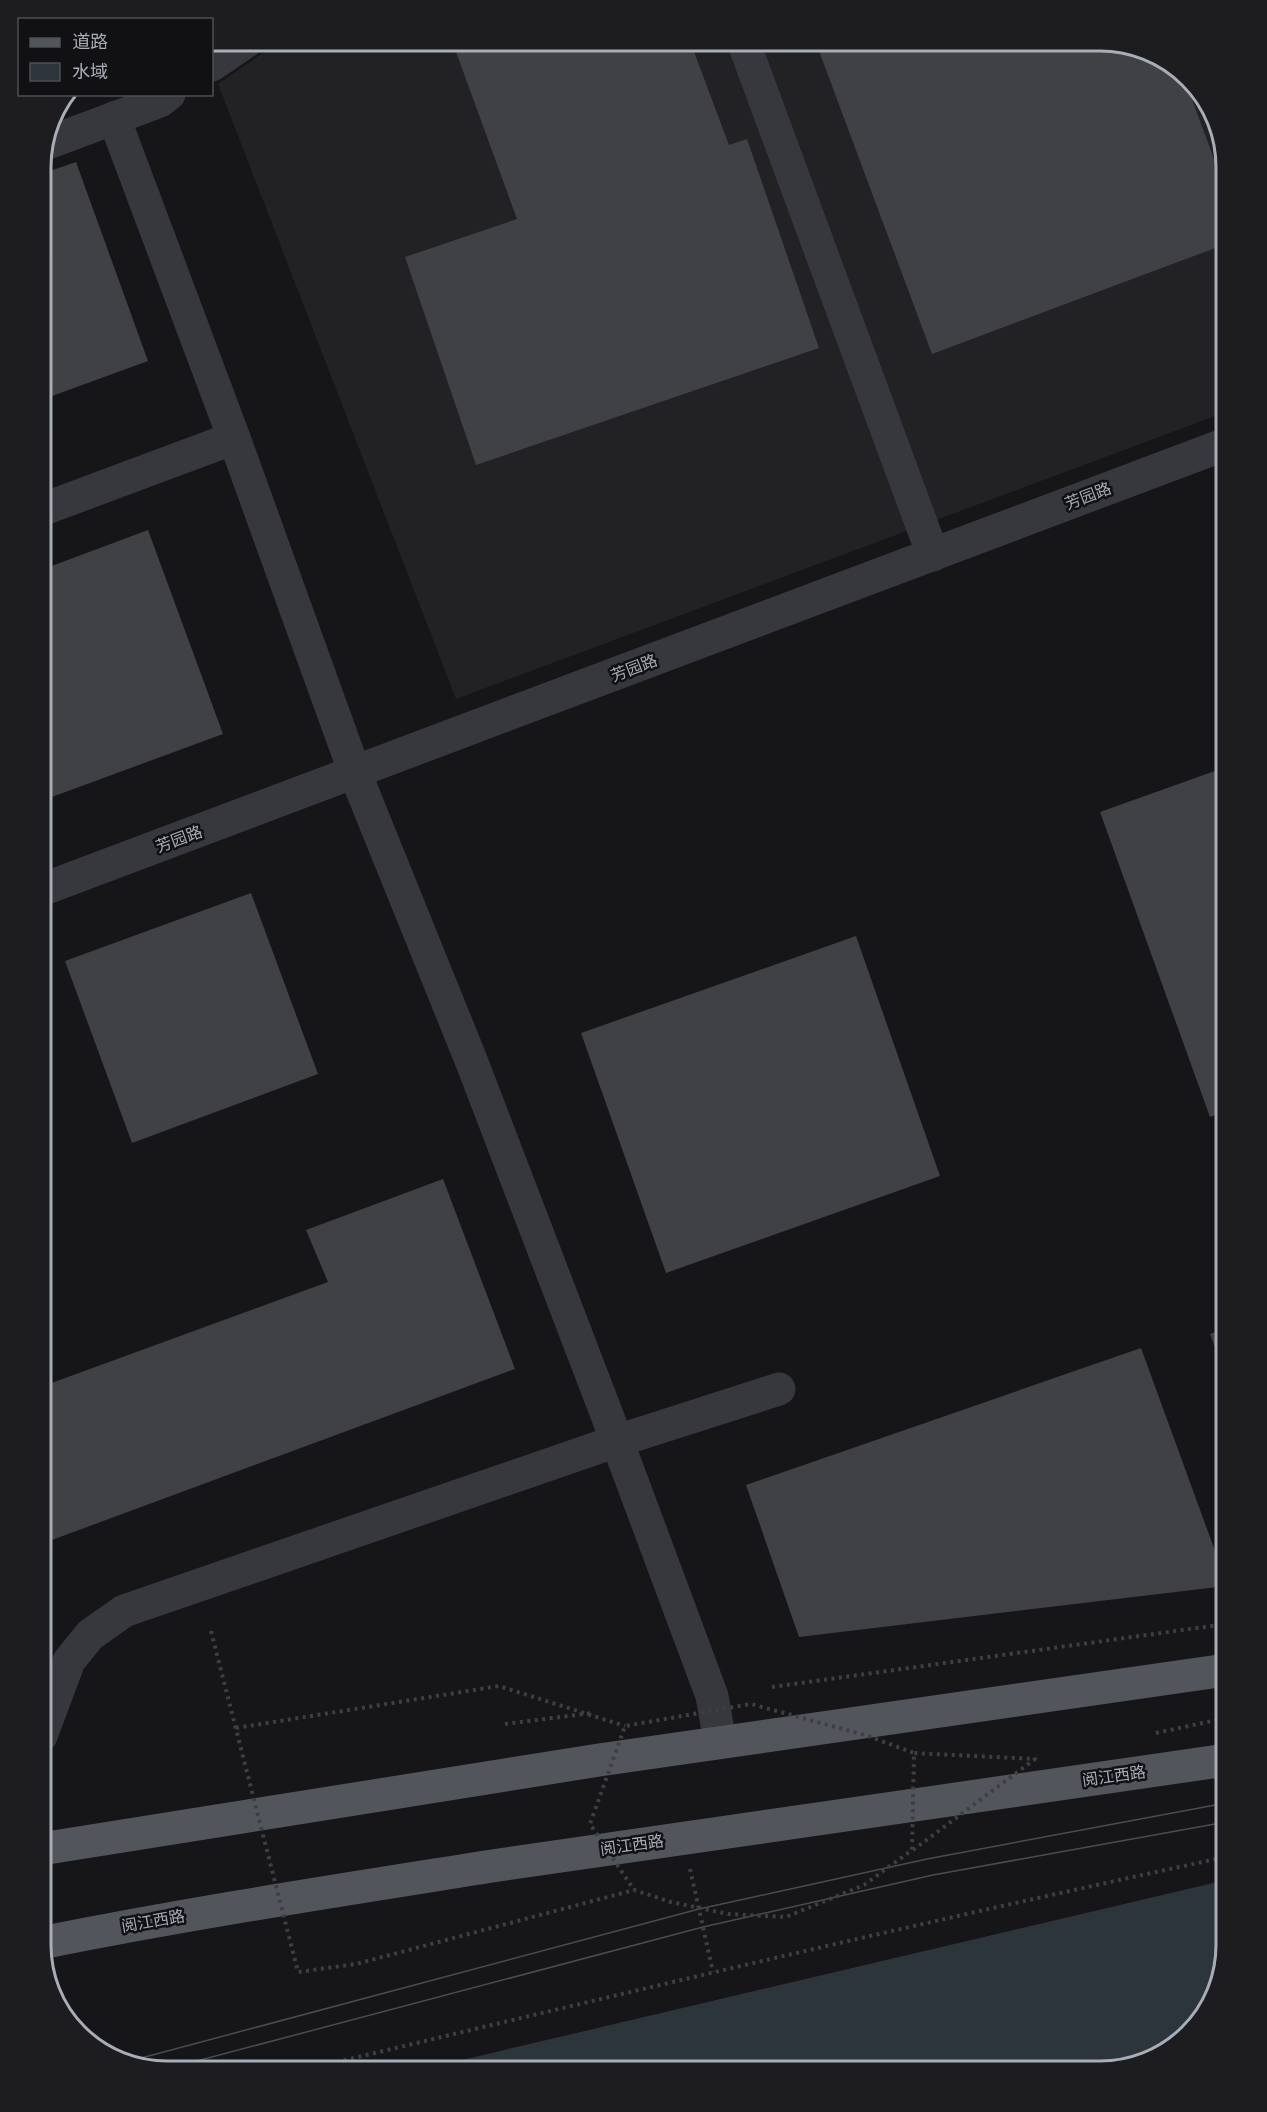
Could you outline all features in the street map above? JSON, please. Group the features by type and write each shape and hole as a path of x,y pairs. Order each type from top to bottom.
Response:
{"main road":[{"path":"51,1847 720,1742 1216,1672"},
{"name":"阅江西路","path":"51,1941 280,1899 611,1848 1216,1762"}],"street":[{"path":"213,64 232,51"},
{"path":"747,51 933,555"},
{"path":"54,140 160,101 166,96"},
{"path":"114,118 234,438 355,773 471,1060 712,1696 720,1742"},
{"path":"51,506 234,438"},
{"name":"芳园路","path":"51,886 1216,448"},
{"path":"51,1708 69,1661 90,1635 124,1611 617,1442 779,1389"}],"path":[{"path":"772,1687 1216,1626"},
{"path":"211,1631 298,1972 356,1964 634,1890 671,1902 728,1914 786,1917 864,1885 1035,1759 914,1754 865,1735 752,1704 625,1726 499,1686 236,1728"},
{"path":"506,1724 592,1713"},
{"path":"625,1726 590,1824 634,1890"},
{"path":"912,1850 914,1754"},
{"path":"342,2061 713,1972 1057,1893 1216,1859"},
{"path":"679,1870 690,1868 713,1972"},
{"path":"615,1879 637,1876"}],"shaded area":[{"path":"266,51 1107,51 1137,57 1164,71 1187,91 1204,116 1212,137 1216,168 1216,416 456,699 218,84"}],"water":[{"path":"1216,1882 1215,1960 1212,1975 1200,2003 1187,2021 1164,2041 1137,2055 1122,2059 1100,2061 457,2061"}],"building":[{"path":"456,51 694,51 729,145 747,139 819,348 476,465 405,257 517,219"},
{"path":"819,51 1107,51 1137,57 1151,63 1176,80 1191,96 1216,163 1216,248 932,354"},
{"path":"76,162 148,361 51,396 51,171"},
{"path":"148,530 223,734 51,797 51,566"},
{"path":"1216,771 1216,1115 1210,1117 1100,812"},
{"path":"251,893 318,1074 132,1143 65,961"},
{"path":"856,936 940,1176 666,1273 581,1033"},
{"path":"443,1179 515,1369 51,1540 51,1383 328,1282 306,1230"},
{"path":"1216,1332 1216,1350 1210,1334"},
{"path":"1141,1348 1216,1554 1216,1587 799,1637 746,1485"}],"tram line":[{"path":"141,2058 699,1909 927,1859 1216,1805"},
{"path":"197,2061 703,1927 933,1875 1216,1824"}]}
